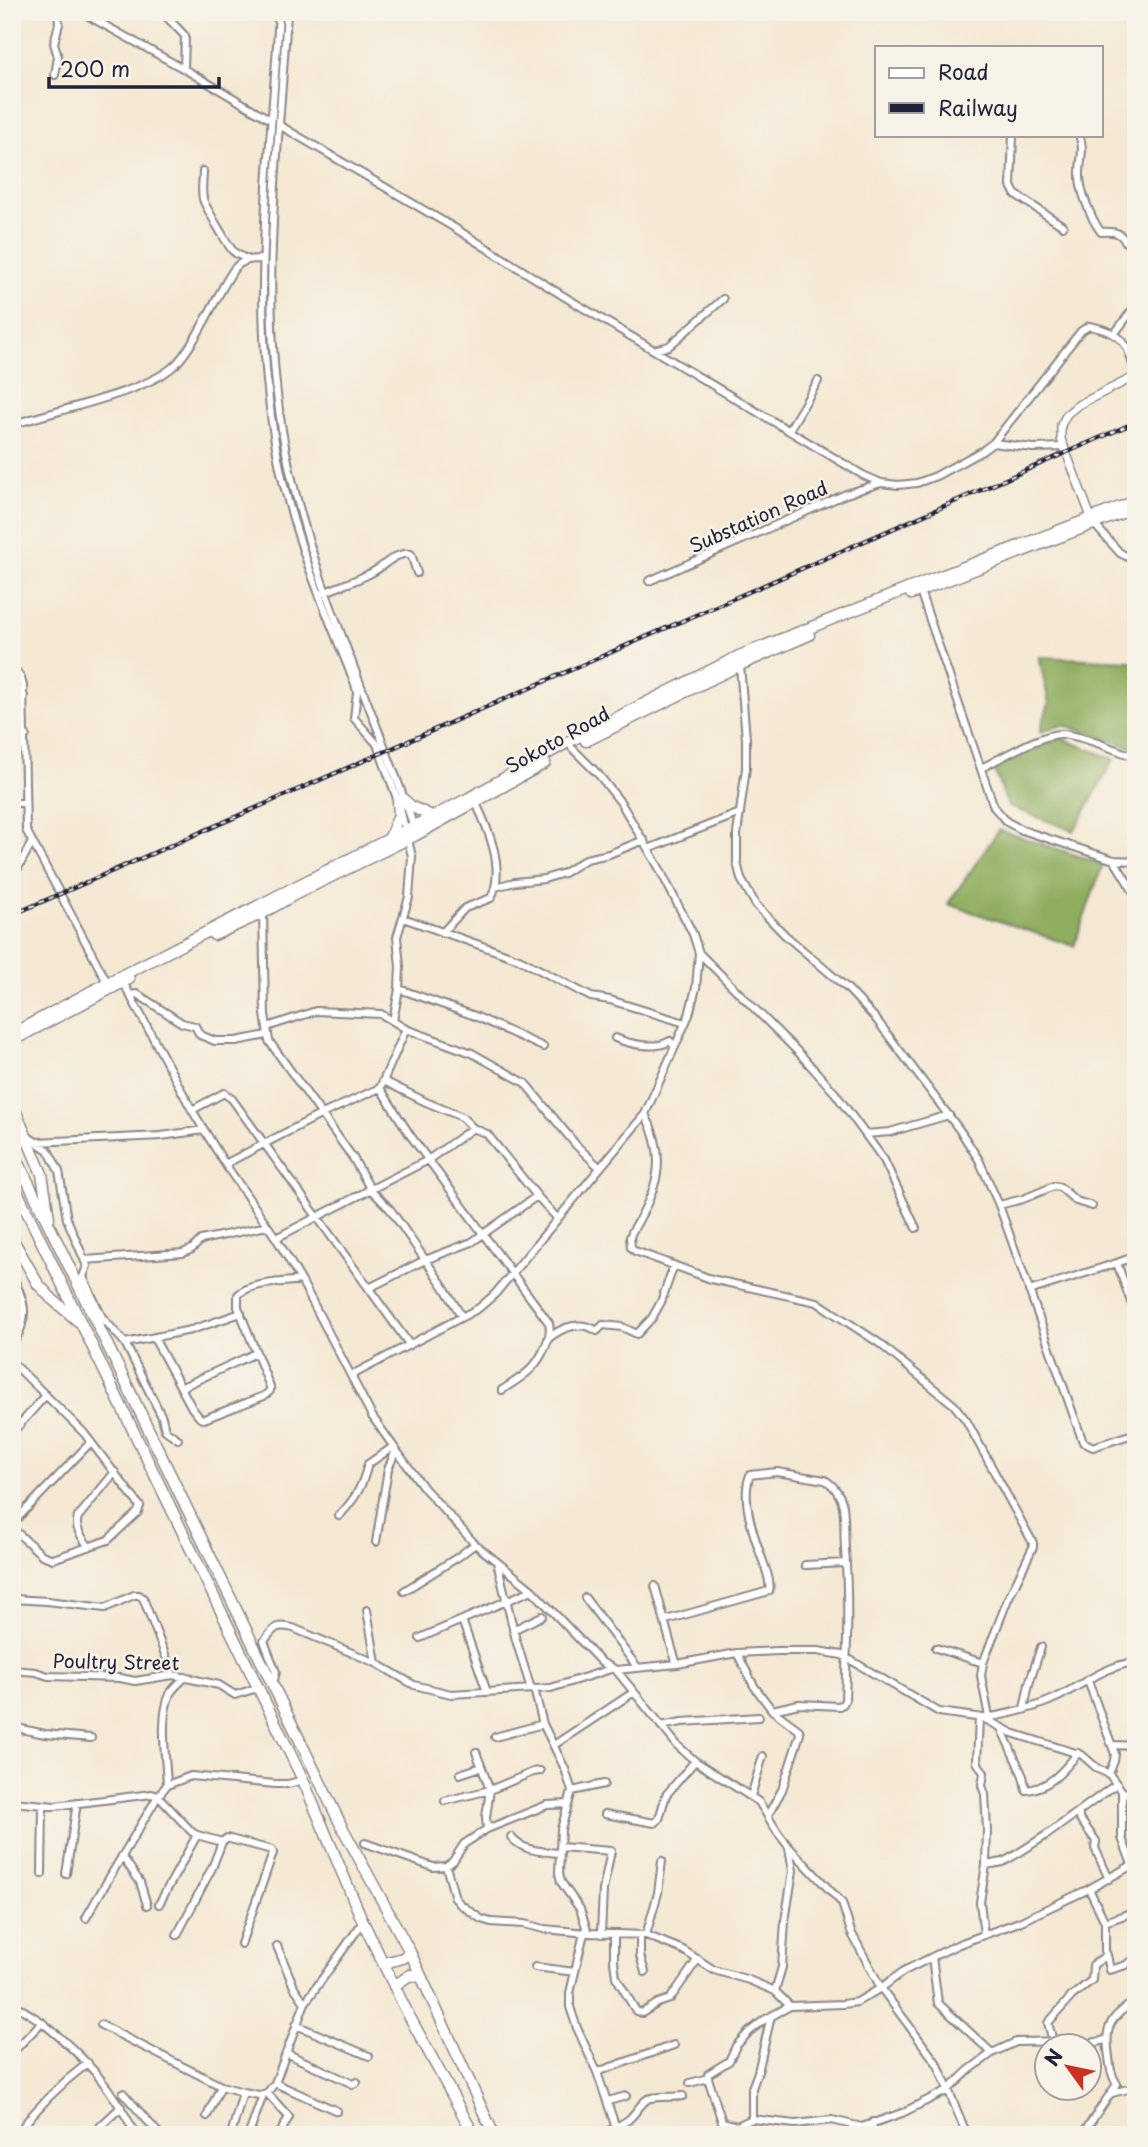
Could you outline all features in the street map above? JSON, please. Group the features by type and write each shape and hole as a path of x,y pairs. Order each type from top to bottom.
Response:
{"main road":[{"name":"Sokoto Road","path":"411,832 432,816 500,782 570,741 739,656 1007,554 1136,501"},
{"name":"Sokoto Road","path":"1092,520 1136,508"},
{"name":"Sokoto Road","path":"12,1036 19,1037 109,986 123,982 263,913 411,832 501,789 572,748 740,665 1007,554"},
{"path":"390,837 399,815 400,800 432,816"},
{"path":"109,986 390,837 411,832"},
{"path":"12,1104 44,1184 54,1236"},
{"path":"12,1149 17,1172 54,1236 341,1825 410,1952 494,2135"},
{"path":"12,1181 303,1780 363,1922 474,2135"},
{"path":"12,1238 38,1284 84,1328"},
{"path":"384,1963 403,1958 410,1952"},
{"path":"394,1986 410,1975 421,1978"}],"street":[{"path":"55,75 58,57 54,43 59,24 58,12"},
{"path":"81,12 271,120"},
{"path":"162,12 185,36 184,69"},
{"path":"279,12 262,259 265,365 276,446 289,504 411,832 412,876 410,897 396,943 400,966 393,1021"},
{"path":"287,12 271,259 271,336 282,430 322,593 355,684 357,692 354,718 377,744 400,800"},
{"path":"279,125 863,475 881,483 917,483 936,477 993,443 1081,331 1089,326 1115,333 1131,354 1135,376 1078,405 1067,414 1060,431 1092,520 1120,553 1136,561"},
{"path":"1013,136 1011,186 1014,194 1063,226"},
{"path":"1079,136 1083,150 1080,180 1087,206 1101,232 1113,231 1121,234 1128,247 1136,250"},
{"path":"203,171 202,191 205,206 230,248 247,260"},
{"path":"264,228 273,229"},
{"path":"12,425 131,389 172,368 187,351 234,270 247,260 262,259"},
{"path":"654,350 669,346 723,299"},
{"path":"1115,333 1136,305"},
{"path":"669,346 671,360"},
{"path":"789,430 818,381"},
{"path":"993,443 1033,448 1064,447"},
{"name":"Substation Road","path":"649,582 846,494 881,483"},
{"path":"322,593 372,573 387,561 405,553 411,554 417,573"},
{"path":"920,591 994,807 1006,822 1022,830 1114,860 1136,861"},
{"path":"12,665 21,678 24,696 26,830 109,986"},
{"path":"740,665 746,768 737,834 737,863 748,894 785,935 847,988 876,1019 949,1115 979,1160 999,1205 1083,1442 1093,1447 1136,1433"},
{"path":"12,699 24,696"},
{"path":"981,768 1046,736 1060,734 1136,757"},
{"path":"12,736 26,735"},
{"path":"352,1376 479,1308 495,1294 645,1114 685,1023 696,988 699,953 693,934 644,840 621,803 599,775 572,748"},
{"path":"442,933 465,908 491,898 495,887 497,871 494,858 488,833 475,802"},
{"path":"12,803 25,803"},
{"path":"648,849 740,813"},
{"path":"495,887 564,873 586,859 609,855 644,840"},
{"path":"12,874 17,870 32,842"},
{"path":"1114,860 1135,893"},
{"path":"263,913 269,1041 353,1158 371,1190 390,1209 462,1317"},
{"path":"403,918 519,959 591,998 610,1000 685,1023"},
{"path":"699,953 835,1093 884,1160 916,1228"},
{"path":"123,982 192,1110 301,1280 372,1416 424,1488 475,1544 532,1590 601,1662 613,1669 678,1746 695,1761 760,1802 789,1847 842,1903 851,1932 881,1989 938,2065 967,2135"},
{"path":"399,989 475,1016 543,1047"},
{"path":"130,995 136,994 182,1023 195,1026 200,1035 215,1041 236,1041 316,1011 381,1014 406,1029 472,1053 525,1083 576,1145 599,1167"},
{"path":"225,1164 322,1114 380,1088 406,1029"},
{"path":"615,1038 640,1044 664,1044 670,1041 675,1046"},
{"path":"384,1081 462,1117 473,1128 486,1134 557,1218"},
{"path":"380,1088 428,1160 549,1323 548,1340 536,1365 502,1390"},
{"path":"192,1110 224,1093 227,1094 409,1345"},
{"path":"645,1114 655,1132 657,1142 657,1177 652,1194 632,1232 630,1243 635,1251 711,1279 817,1302 879,1343 961,1413 1032,1543 1033,1547 983,1663 981,1676 984,1718 977,1762 984,1773 982,1786 987,1830 986,1864 980,1902 984,1935"},
{"path":"866,1134 890,1132 949,1115"},
{"path":"276,1238 428,1160 473,1128"},
{"path":"36,1142 161,1136 204,1130"},
{"path":"26,1135 48,1150 59,1171 67,1219 87,1266 83,1277 102,1317 125,1343 162,1417 165,1430 178,1439"},
{"path":"999,1205 1023,1199 1054,1186 1060,1187 1076,1201 1092,1206"},
{"path":"369,1288 425,1260 472,1242 537,1196"},
{"path":"85,1261 183,1253 201,1240 267,1226"},
{"path":"1029,1291 1136,1256"},
{"path":"1117,1263 1136,1317"},
{"path":"548,1340 559,1331 581,1325 589,1325 597,1331 603,1325 615,1326 638,1334 661,1302 674,1265"},
{"path":"12,1275 25,1309 22,1326 12,1346"},
{"path":"154,1338 197,1416 204,1419 264,1396 270,1391 270,1387 237,1298 242,1290 301,1280"},
{"path":"125,1343 191,1330 241,1313"},
{"path":"182,1387 256,1353"},
{"path":"12,1362 92,1442 140,1509 108,1540 49,1559 12,1526 92,1442"},
{"path":"12,1433 46,1395"},
{"path":"339,1516 357,1495 368,1464 395,1448"},
{"path":"376,1542 388,1469 395,1448"},
{"path":"89,1547 77,1529 78,1517 115,1472"},
{"path":"666,1620 769,1591 769,1581 751,1526 748,1504 750,1475 777,1472 831,1483 843,1505 848,1593 848,1658 843,1704 799,1704 772,1710"},
{"path":"404,1591 475,1544"},
{"path":"496,1560 513,1630 543,1724 565,1769 572,1791 561,1829 559,1873 561,1882 580,1909 586,1933 570,1993 570,2007 608,2101 615,2126"},
{"path":"805,1565 846,1563"},
{"path":"655,1586 677,1664"},
{"path":"420,1638 532,1590"},
{"path":"12,1599 106,1608 139,1595 143,1598 173,1675"},
{"path":"585,1598 638,1668"},
{"path":"368,1610 376,1663"},
{"path":"513,1630 542,1616"},
{"path":"462,1620 487,1692"},
{"path":"273,1685 276,1672 264,1641 281,1625 376,1663 421,1687 458,1694 551,1688 613,1669 677,1664 737,1653 818,1651 848,1658 939,1712 984,1718 1016,1713 1056,1698 1112,1668 1136,1662"},
{"path":"1024,1709 1041,1647"},
{"path":"936,1648 983,1663"},
{"path":"737,1653 754,1686 772,1710 800,1734 782,1790 768,1815"},
{"name":"Poultry Street","path":"12,1670 48,1676 120,1678 135,1681 173,1675 219,1685 235,1695 257,1688"},
{"path":"167,1785 164,1729 169,1697 185,1677"},
{"path":"1088,1681 1113,1745 1114,1761 1109,1774"},
{"path":"554,1745 634,1692"},
{"path":"661,1726 759,1717"},
{"path":"984,1718 1012,1733 1078,1753 1109,1774 1115,1785 1136,1799"},
{"path":"495,1737 543,1724"},
{"path":"12,1727 45,1734 91,1738"},
{"path":"1001,1728 1023,1776 1026,1790 1032,1790 1058,1777 1078,1753"},
{"path":"1113,1745 1136,1746"},
{"path":"476,1752 490,1790 487,1829"},
{"path":"751,1796 763,1756"},
{"path":"605,1814 655,1824 666,1795 695,1761"},
{"path":"460,1774 481,1767"},
{"path":"445,1801 490,1790 540,1771"},
{"path":"86,1918 167,1785 191,1776 288,1784 303,1780"},
{"path":"572,1791 604,1784"},
{"path":"986,1864 1003,1862 1017,1854 1115,1785"},
{"path":"1122,1791 1122,1838 1136,1875"},
{"path":"12,1802 43,1805 152,1794 158,1796 197,1835 222,1842"},
{"path":"66,1874 77,1803"},
{"path":"365,1843 433,1867 446,1866 453,1861 464,1844 487,1829 547,1805 568,1804"},
{"path":"42,1874 43,1805"},
{"path":"1079,1812 1079,1818 1096,1841 1095,1848 1109,1879"},
{"path":"159,1904 197,1835"},
{"path":"511,1837 524,1847 543,1852 611,1850 603,1890 601,1934"},
{"path":"177,1936 212,1868 222,1842 227,1838 268,1847 273,1853 241,1944"},
{"path":"775,1991 782,1967 793,1871 789,1847"},
{"path":"122,1856 141,1882 147,1905"},
{"path":"645,1972 640,1956 643,1935 658,1893 662,1861"},
{"path":"724,2135 708,2074 728,2057 749,2032 771,2016 790,2006 857,2002 932,1956 1019,1922 1109,1879 1134,1864"},
{"path":"446,1866 455,1898 481,1919 614,1936 643,1935 683,1950 714,1970 775,1991 790,2006"},
{"path":"1089,1889 1105,1922 1105,1951 1110,1970 1126,1965 1136,1957"},
{"path":"1105,1922 1136,1911"},
{"path":"250,2134 265,2094 275,2083 305,2003 363,1922"},
{"path":"614,1936 616,1978 639,2013 670,1999 698,1959"},
{"path":"277,1946 305,2003"},
{"path":"1049,2032 1048,2023 1072,1996 1087,1985 1093,1977 1093,1965 1107,1955"},
{"path":"932,1956 939,2003 992,2053"},
{"path":"535,1967 575,1972"},
{"path":"1082,2135 1117,2084 1112,2077 1106,2040 1108,2027 1112,2019 1136,2000"},
{"path":"13,2005 42,2022 88,2063 121,2107 136,2135"},
{"path":"752,2119 752,2088 771,2016"},
{"path":"12,2053 42,2022"},
{"path":"101,2025 221,2086 265,2094 289,2118 279,2135"},
{"path":"296,2025 369,2056"},
{"path":"1102,2041 1106,2040"},
{"path":"722,2122 737,2126 752,2119 795,2124 832,2120 862,2127 902,2113 948,2090 992,2053 1016,2042 1032,2042"},
{"path":"597,2072 674,2045"},
{"path":"286,2053 353,2084 357,2082"},
{"path":"16,2135 34,2111 88,2063"},
{"path":"690,2083 708,2078"},
{"path":"275,2083 337,2111"},
{"path":"207,2116 221,2086"},
{"path":"1112,2093 1136,2087"},
{"path":"231,2135 243,2092"},
{"path":"124,2093 160,2135"},
{"path":"608,2101 626,2096"},
{"path":"603,2135 627,2121 649,2099 683,2096"},
{"path":"91,2135 121,2107"},
{"path":"872,2135 873,2122"}],"green space":[{"path":"1039,657 1136,663 1136,749 1063,725 1040,732 1049,703"},
{"path":"1061,738 1114,759 1074,831 1008,806 993,767"},
{"path":"999,830 1103,864 1074,946 948,904"}],"railway":[{"path":"12,915 1136,422"}]}
